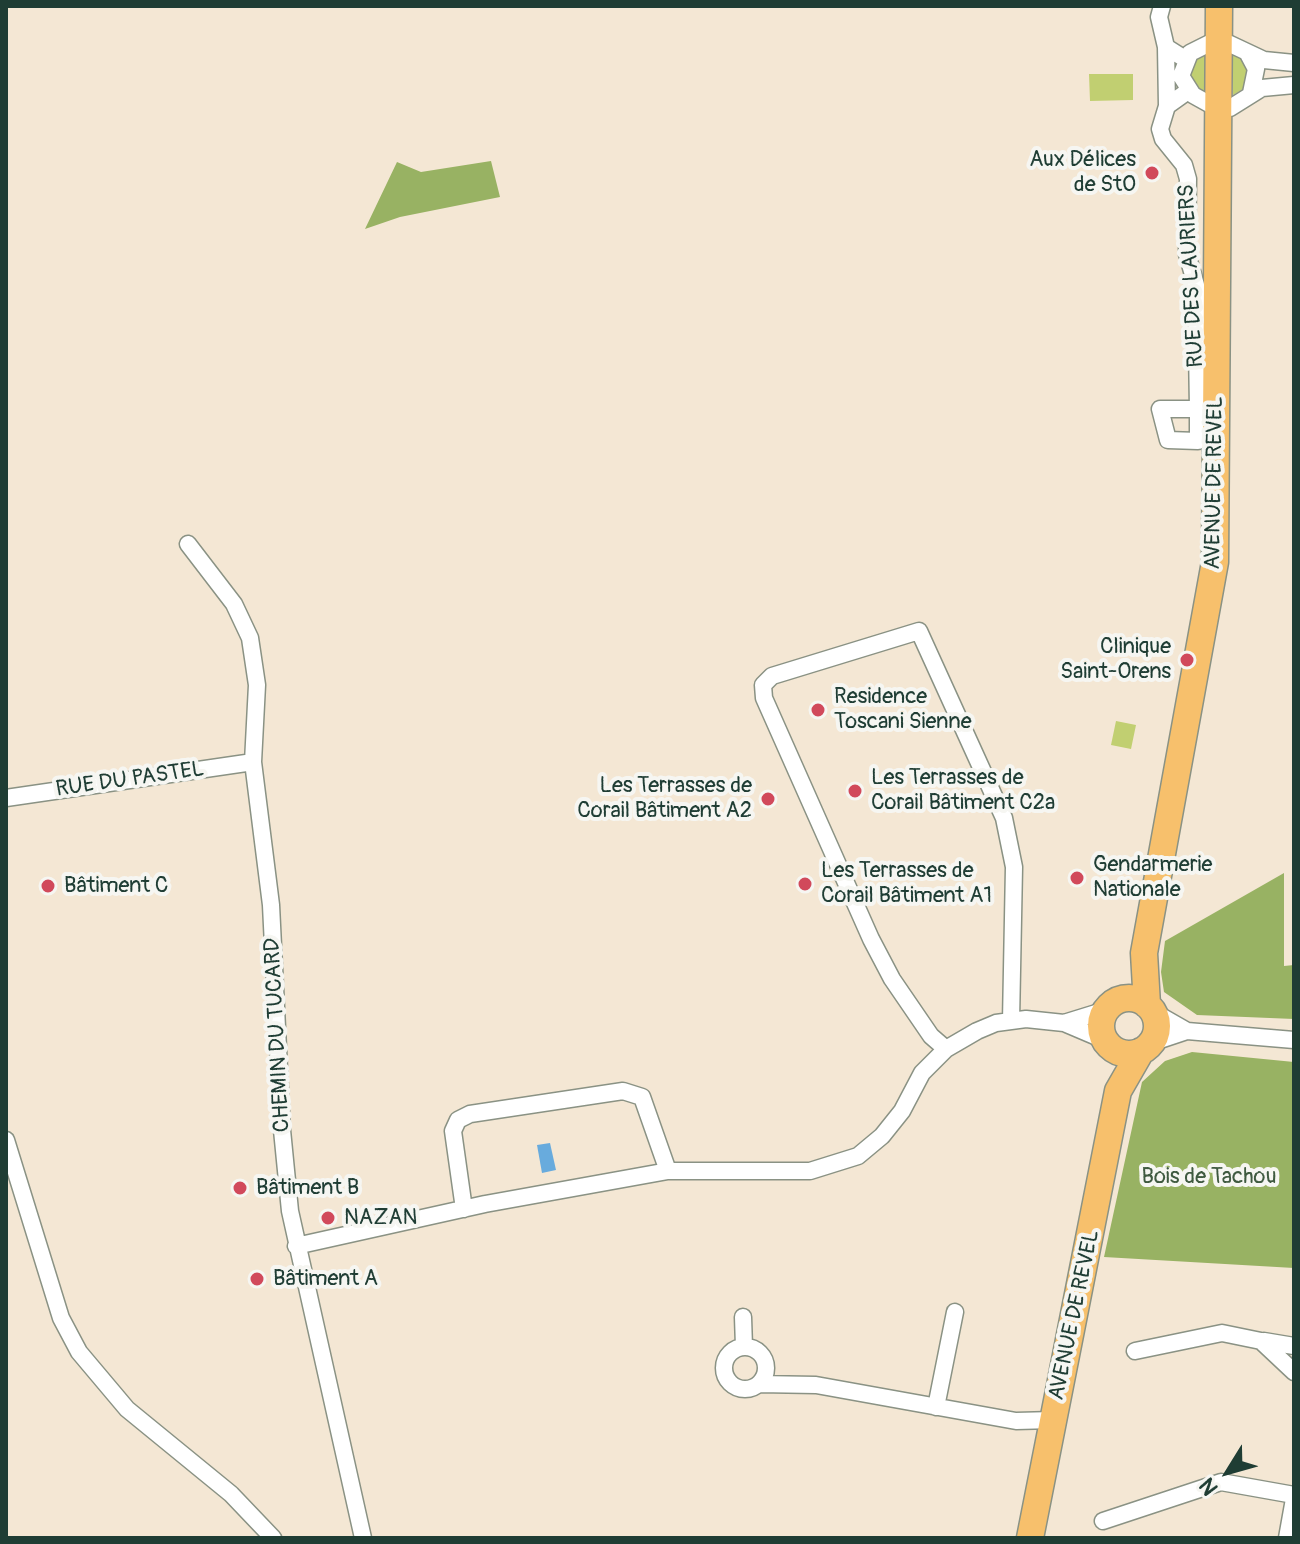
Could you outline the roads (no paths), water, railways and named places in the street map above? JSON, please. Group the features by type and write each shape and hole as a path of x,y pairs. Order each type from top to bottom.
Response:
{"main road":[{"name":"AVENUE DE REVEL","path":"1150,1008 1144,953 1215,562 1219,6"},
{"name":"AVENUE DE REVEL","path":"1111,1006 1144,953"},
{"path":"1128,998 1150,1008 1156,1030 1146,1047 1125,1054 1107,1043 1101,1024 1111,1006 1128,998"},
{"name":"AVENUE DE REVEL","path":"1107,1043 1118,1091"},
{"name":"AVENUE DE REVEL","path":"1030,1538 1118,1091 1146,1047"}],"street":[{"name":"RUE DES LAURIERS","path":"1162,6 1159,17 1166,47 1167,106 1160,129 1163,139 1184,165 1188,179 1187,254 1196,285 1198,409"},
{"path":"1294,63 1264,60 1219,41 1205,44 1185,59 1181,76 1188,91 1220,110 1238,104 1251,93 1294,85"},
{"path":"1166,47 1185,59"},
{"path":"1247,52 1256,69 1251,93"},
{"path":"1167,106 1188,91"},
{"name":"CHEMIN DU TUCARD","path":"188,544 234,604 250,638 257,685 253,762 271,905 282,1130 296,1246 363,1538"},
{"path":"946,1049 931,1036 892,979 871,939 762,691 765,680 772,676 919,631 1004,818 1014,867 1011,1021"},
{"name":"RUE DU PASTEL","path":"6,798 253,762"},
{"path":"296,1246 464,1209 668,1171 810,1171 858,1156 896,1120 922,1073 946,1049 977,1031 1011,1021 1064,1023 1111,1006"},
{"path":"1150,1008 1187,1031"},
{"path":"1064,1023 1107,1043"},
{"path":"1146,1047 1187,1031 1294,1040"},
{"path":"464,1209 453,1131 458,1120 470,1114 623,1091 642,1097 651,1113 668,1171"},
{"path":"6,1140 61,1318 79,1352 127,1409 231,1494 273,1538"},
{"path":"936,1407 955,1312"},
{"path":"743,1317 744,1347"},
{"path":"1135,1351 1222,1333 1294,1346"},
{"path":"1261,1341 1294,1372"},
{"path":"759,1384 766,1373 765,1360 756,1350 744,1347 726,1359 724,1373 739,1388 759,1384 816,1385 1052,1430"},
{"path":"1103,1521 1221,1482 1294,1497 1287,1538"}],"water":[{"path":"550,1143 556,1170 542,1173 537,1145"}],"place":[{"name":"Aux Délices de StO","path":"1152,173"},
{"name":"Clinique Saint-Orens","path":"1187,660"},
{"name":"Residence Toscani Sienne","path":"818,710"},
{"name":"Les Terrasses de Corail Bâtiment C2a","path":"855,791"},
{"name":"Les Terrasses de Corail Bâtiment A2","path":"768,799"},
{"name":"Gendarmerie Nationale","path":"1077,878"},
{"name":"Les Terrasses de Corail Bâtiment A1","path":"805,884"},
{"name":"Bâtiment C","path":"48,886"},
{"name":"Bâtiment B","path":"240,1188"},
{"name":"NAZAN","path":"328,1218"},
{"name":"Bâtiment A","path":"257,1279"}],"park label":[{"name":"Bois de Tachou","path":"1209,1177"}]}
